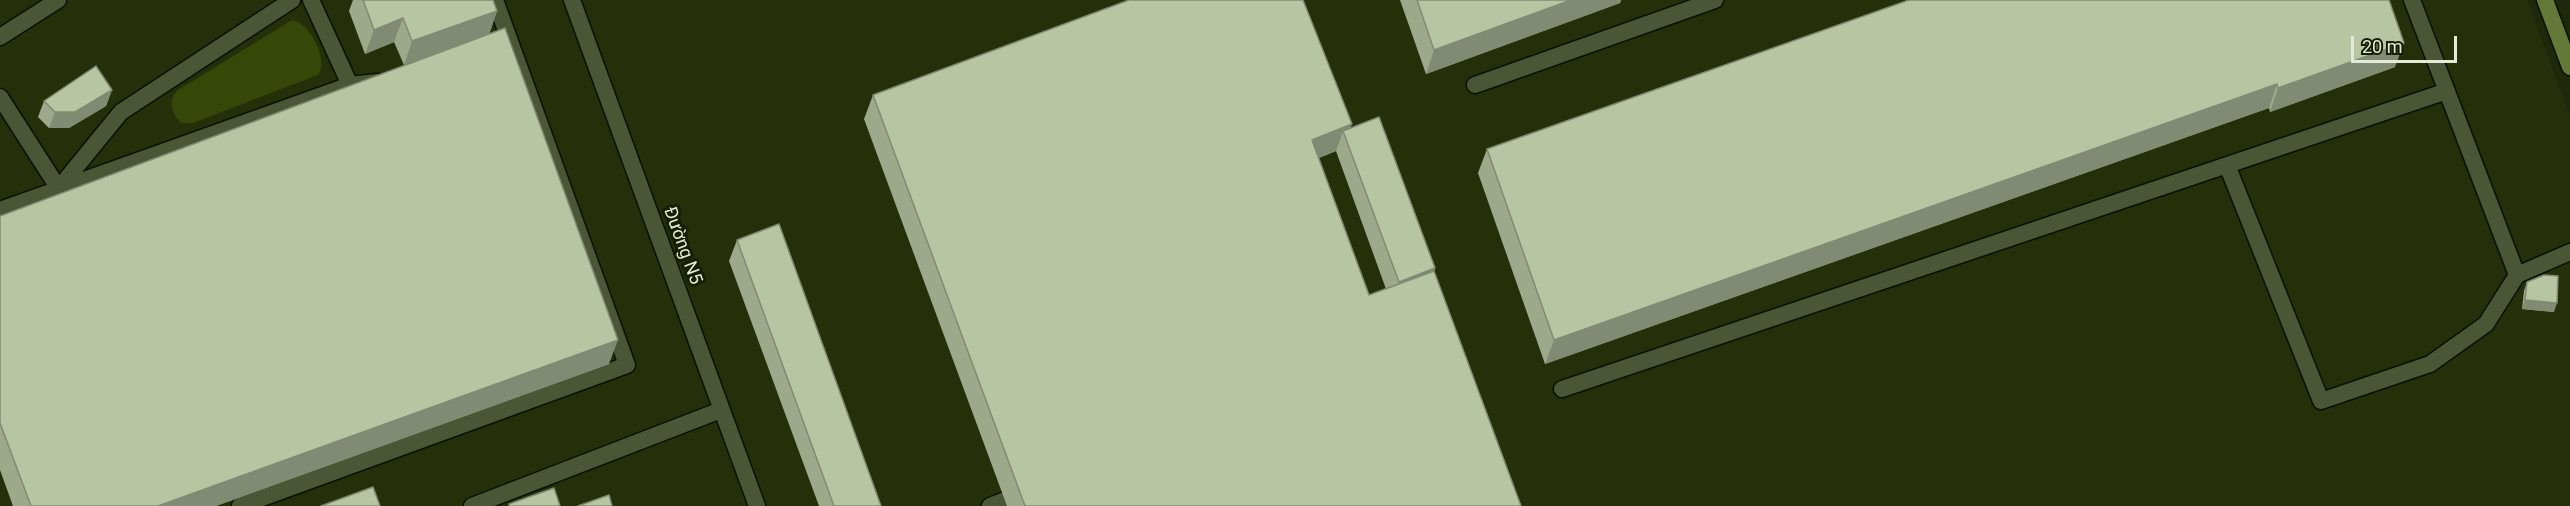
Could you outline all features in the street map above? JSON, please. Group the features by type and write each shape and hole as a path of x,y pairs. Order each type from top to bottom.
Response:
{"main road":[{"path":"2545,0 2570,67"}],"street":[{"path":"0,37 58,0"},
{"path":"59,189 121,112 292,0"},
{"path":"311,0 350,85"},
{"path":"240,506 627,365 503,40 495,0"},
{"name":"Đường N5","path":"572,0 757,506"},
{"path":"1475,85 1715,0"},
{"path":"2412,0 2517,275"},
{"path":"0,210 350,85 392,80"},
{"path":"1562,389 2447,91"},
{"path":"0,97 59,189"},
{"path":"2227,165 2321,401 2430,364 2486,324 2517,275 2570,252"},
{"path":"472,506 721,410"},
{"path":"990,506 1045,484"}],"shaded area":[{"path":"0,0 2527,0 2570,116 2570,506 0,506"},
{"path":"292,20 305,28 316,43 321,60 318,75 193,123 181,123 172,107 173,98 178,90"}],"building":[{"path":"363,0 493,0 497,11 412,41 403,18 374,30"},
{"path":"1129,0 1303,0 1352,124 1312,140 1369,295 1434,271 1521,506 1025,506 873,95"},
{"path":"1417,0 1571,0 1434,50"},
{"path":"1909,0 2389,0 2404,43 2278,88 2277,84 1554,340 1487,149"},
{"path":"505,28 618,340 158,506 31,506 0,423 0,216"},
{"path":"96,66 112,90 75,112 55,112 44,101"},
{"path":"1379,117 1435,268 1399,282 1343,131"},
{"path":"779,224 881,506 834,506 737,240"},
{"path":"2544,275 2558,276 2557,303 2525,300 2527,282"},
{"path":"373,487 380,506 321,506"},
{"path":"554,488 560,506 509,506 509,504"},
{"path":"609,495 612,506 578,506"}]}
